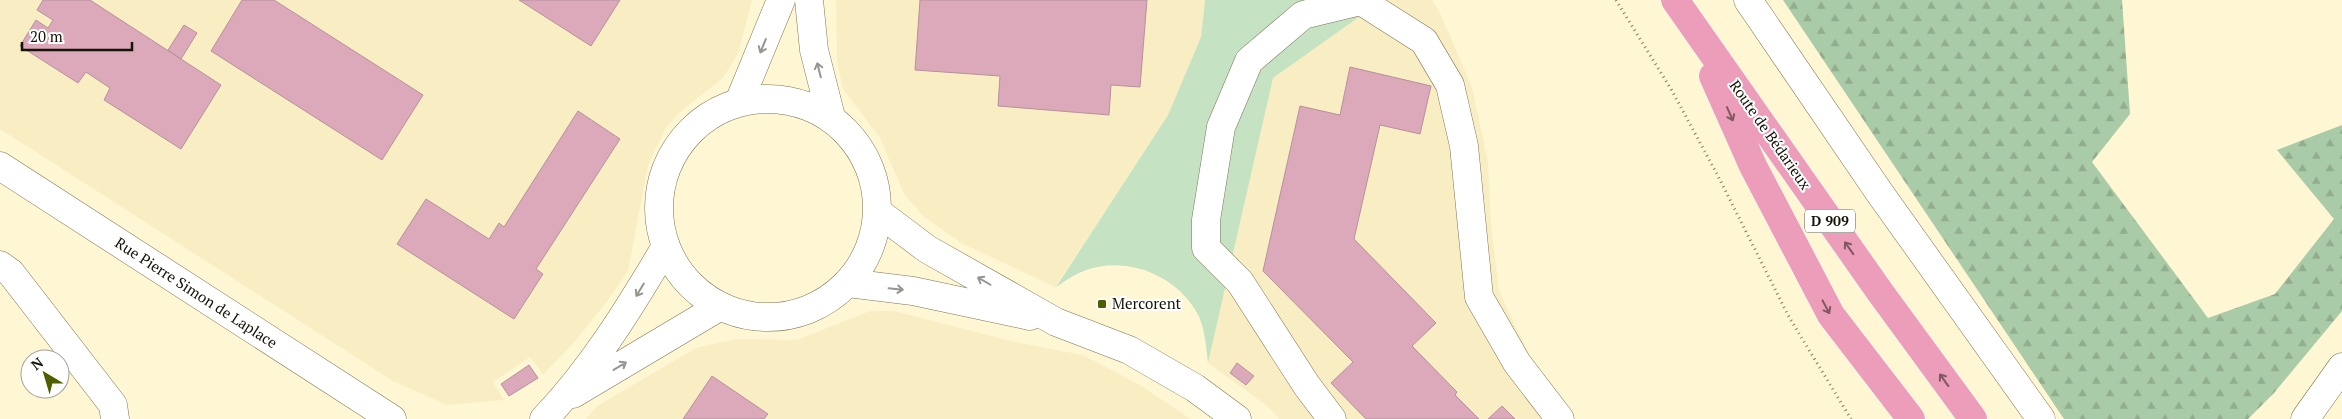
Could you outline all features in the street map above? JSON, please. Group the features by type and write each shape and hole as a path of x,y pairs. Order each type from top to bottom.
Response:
{"main road":[{"name":"Route de Bédarieux","path":"1683,11 1753,166 1831,316 1911,419"},
{"name":"Route de Bédarieux","path":"1683,11 1972,419"}],"street":[{"path":"739,102 781,0"},
{"path":"809,0 814,50 831,117"},
{"path":"1748,0 1879,192 2041,419"},
{"path":"1332,419 1240,282 1206,248 1206,220 1221,127 1249,61 1303,16 1362,1 1424,41 1450,85 1464,146 1479,298 1517,364 1560,419"},
{"path":"770,98 802,104 831,117 851,136 866,159 876,185 878,212 870,246 864,262 848,284 820,304 787,316 753,317 720,307 697,292 678,272 666,248 658,212 663,176 680,144 706,118 739,102 770,98"},
{"name":"Rue Pierre Simon de Laplace","path":"0,166 392,419"},
{"path":"878,212 927,249 1056,322"},
{"path":"554,409 632,303 666,248"},
{"path":"0,265 11,273 113,405 116,419"},
{"path":"848,284 913,291 1056,322 1130,350 1195,388 1237,419"},
{"path":"554,409 720,307"},
{"path":"2305,419 2342,367"}],"path":[{"path":"1616,0 1672,90 1789,317 1850,419"}],"shaded area":[{"path":"0,0 752,0 738,54 723,78 680,112 666,128 648,165 628,271 608,300 576,340 543,375 530,357 493,382 504,400 447,405 393,381 0,129"},
{"path":"836,0 1205,0 1201,37 1168,115 1055,287 961,243 923,216 904,194 880,138 843,89 837,61"},
{"path":"1383,0 1432,0 1441,15 1472,87 1488,162 1491,224 1499,291 1529,354 1574,419 1280,419 1266,405 1208,363 1273,78"},
{"path":"870,311 894,311 1015,342 1083,355 1140,385 1191,419 586,419 597,406 696,348 735,339 797,340"}],"green space":[{"path":"1205,0 1383,0 1273,78 1208,363 1203,330 1196,311 1187,298 1175,287 1148,271 1117,265 1101,266 1086,270 1056,287 1168,115 1201,37"},
{"path":"1783,0 2122,0 2130,114 2092,162 2208,318 2275,294 2334,219 2277,150 2342,125 2342,311 2274,393 2248,419 2064,419"}],"building":[{"path":"43,0 90,0 221,85 181,149 104,100 110,88 86,72 78,83 20,46 36,20 48,28 53,20 37,10"},
{"path":"242,0 274,0 423,95 382,160 211,51"},
{"path":"519,0 620,0 591,46"},
{"path":"920,0 1147,0 1140,87 1111,85 1109,115 998,106 1000,76 915,70"},
{"path":"184,25 197,33 181,59 168,50"},
{"path":"1350,67 1431,86 1420,134 1380,125 1354,239 1436,323 1412,346 1457,392 1455,395 1479,419 1366,419 1331,383 1353,362 1263,271 1300,106 1340,115"},
{"path":"578,111 620,139 536,269 543,274 514,319 397,244 426,199 489,239 499,223 504,227"},
{"path":"1237,363 1254,376 1246,385 1230,373"},
{"path":"529,365 538,378 509,396 501,384"},
{"path":"712,376 768,414 764,419 683,419"},
{"path":"1502,406 1515,419 1488,419"}],"place":[{"name":"Mercorent","path":"1102,304"}]}
